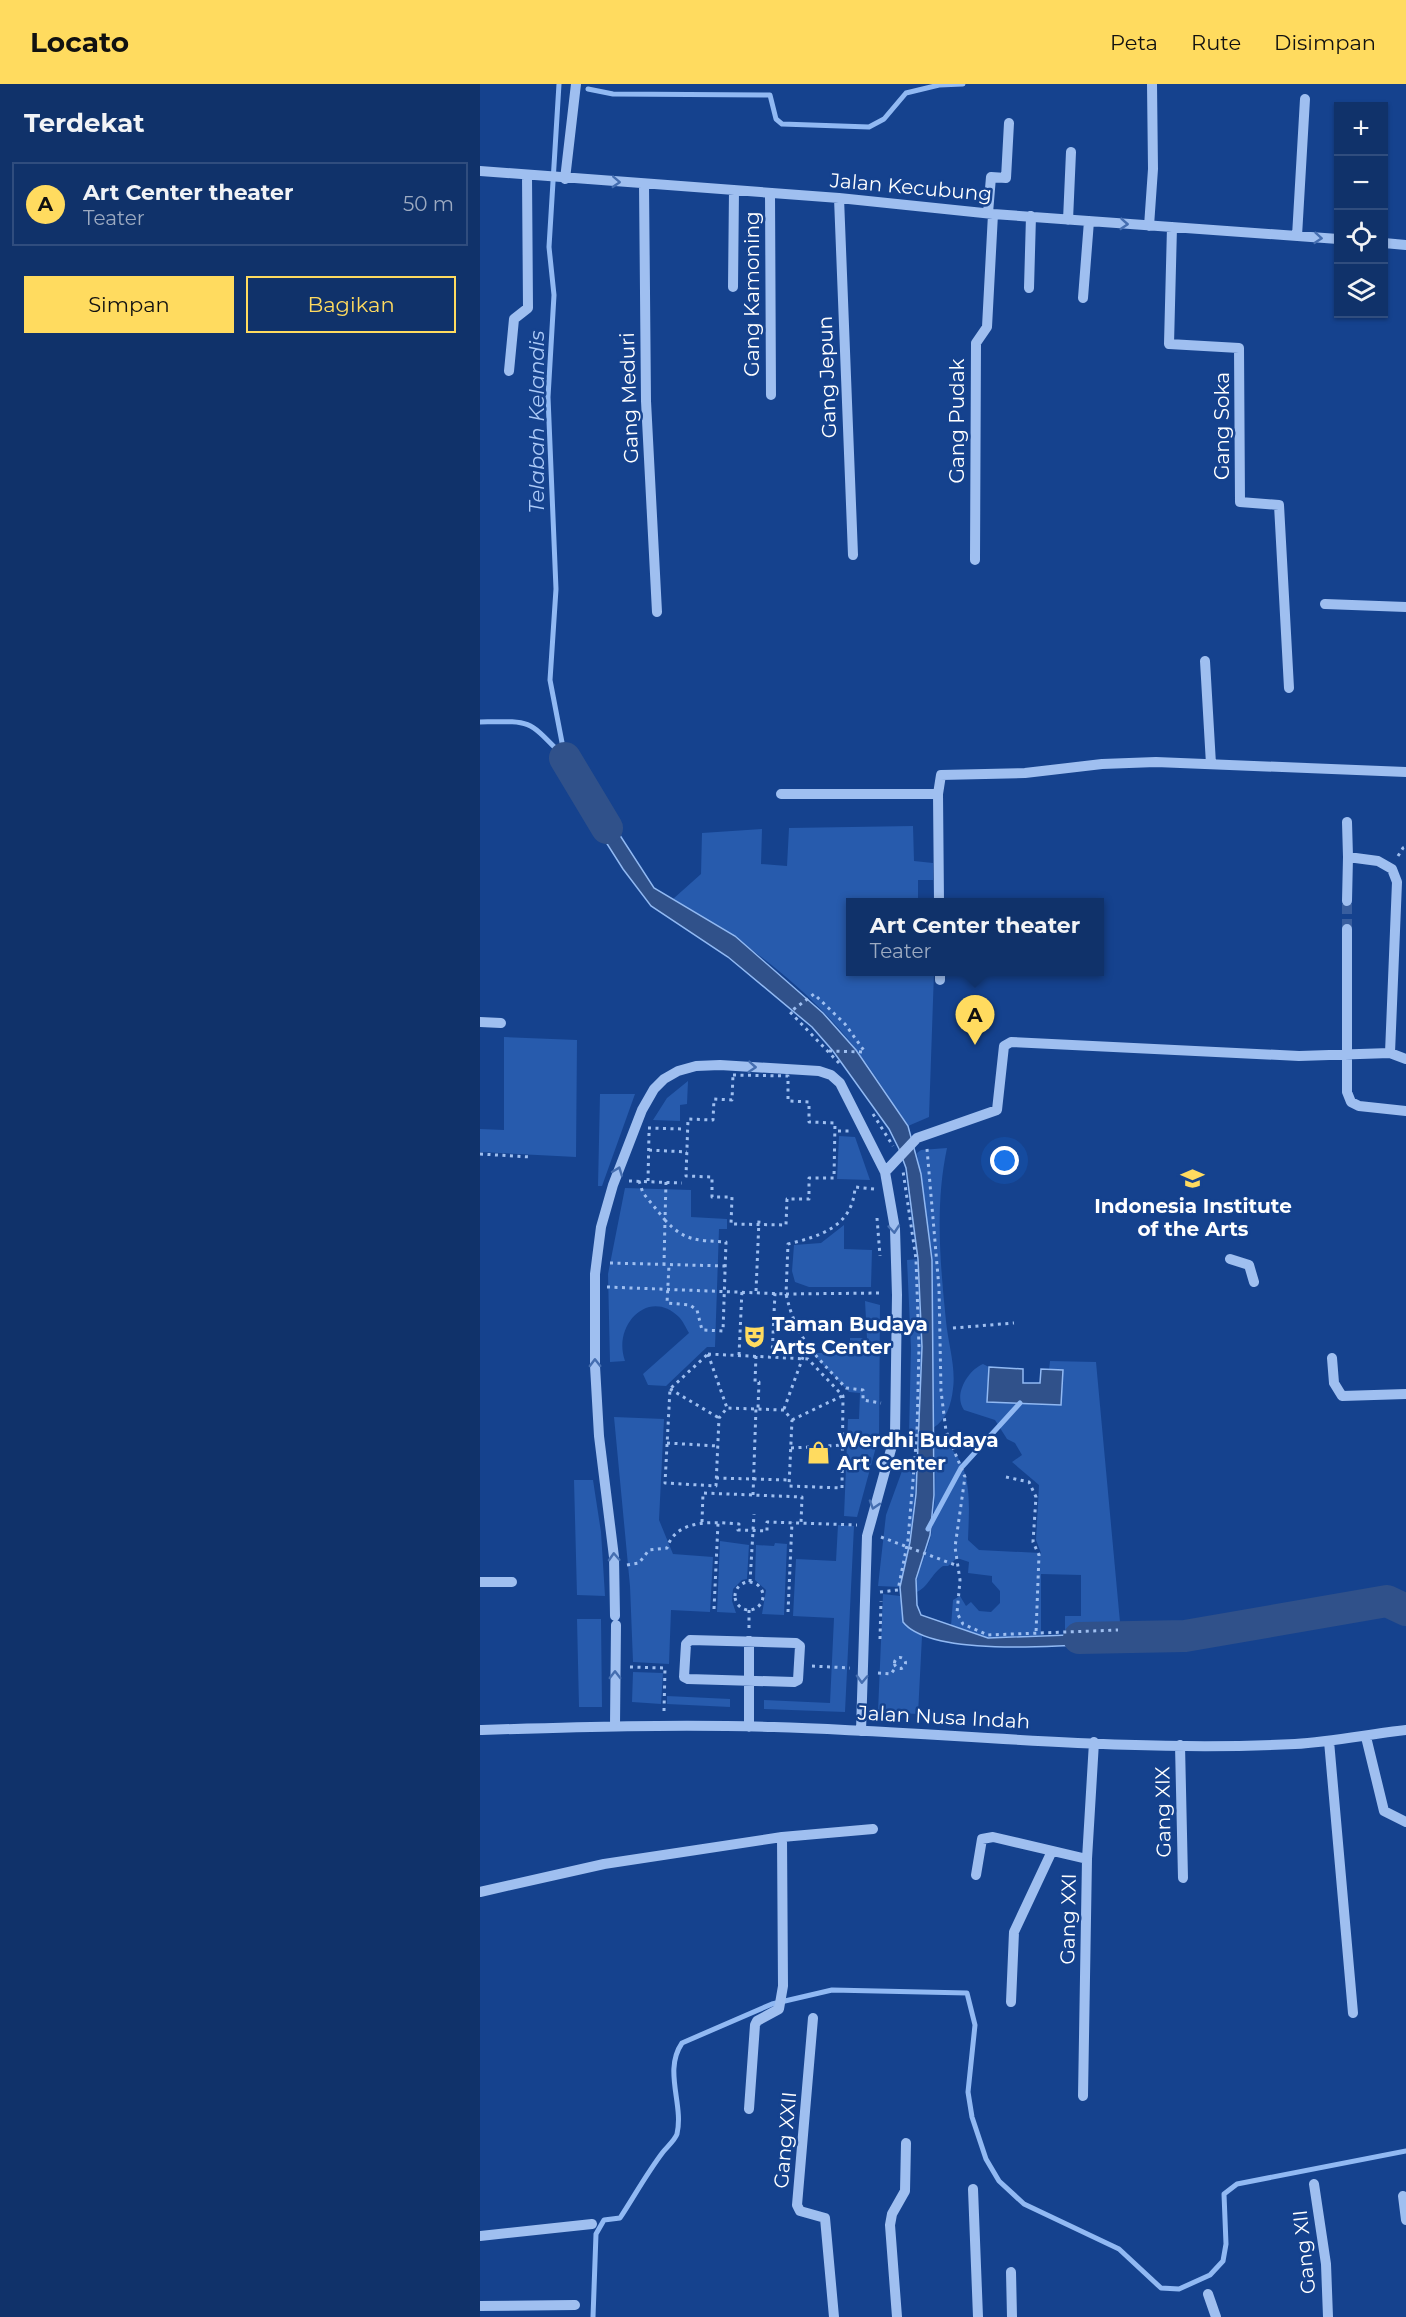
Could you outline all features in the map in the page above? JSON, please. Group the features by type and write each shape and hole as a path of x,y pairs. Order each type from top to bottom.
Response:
{"street":[{"path":"561,179 576,84"},
{"path":"1149,226 1153,169 1152,84"},
{"path":"1297,236 1305,99"},
{"name":"Gang Pudak","path":"975,560 976,343 987,327 991,177 1006,178 1009,123"},
{"path":"1068,219 1071,152"},
{"name":"Jalan Kecubung","path":"480,171 561,179 839,198 991,214 1334,239"},
{"path":"509,371 514,319 528,308 527,176"},
{"name":"Gang Meduri","path":"644,184 646,401 657,612"},
{"path":"733,287 734,190"},
{"name":"Gang Kamoning","path":"770,193 771,395"},
{"name":"Gang Jepun","path":"839,198 852,555"},
{"path":"1029,288 1031,216"},
{"path":"1083,298 1089,221"},
{"name":"Gang Soka","path":"1172,227 1169,344 1239,348 1240,503 1279,505 1289,688"},
{"path":"1388,243 1406,244"},
{"path":"1325,604 1406,607"},
{"path":"1205,661 1211,764"},
{"path":"939,898 938,794 942,775 1026,773 1102,764 1211,764 1406,772"},
{"path":"781,794 938,794"},
{"path":"1347,822 1347,901"},
{"path":"1348,857 1378,861 1392,868 1396,876 1390,1053"},
{"path":"1347,929 1347,1092 1351,1102 1359,1106 1406,1111"},
{"path":"480,1022 501,1023"},
{"path":"885,1172 920,1136 997,1110 1004,1046 1011,1042 1299,1056 1390,1053 1406,1059"},
{"path":"615,1725 614,1545 599,1436 595,1377 595,1274 601,1227 613,1185 648,1100 664,1078 696,1066 731,1065 819,1071 831,1075 840,1083 885,1172 895,1230 896,1414 890,1456 872,1511 867,1536 861,1731"},
{"path":"1230,1259 1249,1265 1254,1282"},
{"path":"1332,1358 1334,1383 1342,1396 1406,1394"},
{"path":"480,1582 512,1582"},
{"path":"688,1641 796,1643 800,1646 799,1665 797,1682 688,1679 684,1677 688,1641"},
{"path":"749,1641 749,1726"},
{"name":"Jalan Nusa Indah","path":"480,1730 615,1725 749,1726 1094,1742 1238,1745 1329,1741 1406,1730"},
{"path":"1366,1737 1384,1812 1406,1822"},
{"path":"1329,1741 1353,2013"},
{"name":"Gang XXI","path":"1083,2096 1087,1858 1094,1742"},
{"name":"Gang XIX","path":"1180,1744 1183,1878"},
{"path":"480,1892 604,1864 782,1837 873,1829"},
{"path":"749,2109 756,2023 779,2008 783,1986 782,1837"},
{"path":"976,1875 982,1839 986,1838 993,1837 1087,1858"},
{"path":"1011,2002 1014,1932 1052,1851"},
{"name":"Gang XXII","path":"813,2018 797,2205 800,2211 825,2218 834,2317"},
{"path":"897,2317 890,2224 905,2191 906,2143"},
{"name":"Gang XII","path":"1314,2184 1326,2264 1328,2317"},
{"path":"973,2189 978,2317"},
{"path":"1403,2196 1406,2220"},
{"path":"480,2236 592,2224"},
{"path":"1011,2272 1012,2317"},
{"path":"1208,2294 1216,2317"},
{"path":"480,2306 575,2305"}],"path":[{"path":"814,994 845,1024 865,1052 831,1051 790,1012 814,994"},
{"path":"727,1069 795,1071"},
{"path":"733,1075 789,1076 788,1101 809,1101 809,1122 835,1123 834,1178 809,1178 808,1199 787,1199 786,1225 759,1222 731,1224 732,1197 712,1197 712,1177 686,1176 688,1119 713,1120 714,1099 732,1100 733,1075"},
{"path":"648,1181 649,1122"},
{"path":"648,1128 683,1129"},
{"path":"642,1138 648,1128"},
{"path":"920,1136 928,1154 939,1288 941,1391 949,1441 965,1477 955,1548 960,1580 957,1613 963,1624 988,1635 1118,1630"},
{"path":"649,1150 687,1152"},
{"path":"480,1154 531,1156"},
{"path":"875,1189 885,1172"},
{"path":"873,1180 876,1200"},
{"path":"624,1181 682,1183"},
{"path":"639,1181 643,1193 665,1220 677,1233 686,1238 726,1242 723,1331 702,1330 697,1310 690,1305 667,1303 665,1220 666,1182"},
{"path":"875,1189 855,1187 854,1203 835,1226 819,1237 788,1244 786,1294 792,1320 812,1351 846,1388 863,1390 863,1400 883,1403"},
{"path":"877,1212 880,1258"},
{"path":"756,1292 759,1222"},
{"path":"606,1260 606,1263 725,1266"},
{"path":"605,1296 606,1279"},
{"path":"882,1281 883,1304"},
{"path":"606,1287 742,1290 786,1294 883,1293"},
{"path":"739,1355 742,1290"},
{"path":"772,1356 775,1293"},
{"path":"953,1328 1014,1323"},
{"path":"708,1354 727,1408"},
{"path":"708,1354 808,1359 843,1396 842,1488 789,1486 792,1419 784,1410 727,1408 719,1418 716,1486 665,1483 670,1389 708,1354"},
{"path":"753,1495 759,1382 755,1382 756,1356"},
{"path":"784,1410 804,1357"},
{"path":"670,1389 719,1418"},
{"path":"882,1414 883,1393"},
{"path":"792,1419 843,1396"},
{"path":"667,1443 718,1446"},
{"path":"791,1448 843,1445"},
{"path":"1006,1477 1029,1482 1034,1488 1033,1542 1039,1555 1036,1634"},
{"path":"716,1478 789,1480"},
{"path":"702,1522 703,1492 802,1497 801,1523"},
{"path":"750,1582 754,1514"},
{"path":"624,1555 625,1565 639,1563 649,1550 667,1548 669,1541 678,1533 702,1522 739,1524 738,1530 753,1531 767,1531 767,1522 859,1525 858,1536"},
{"path":"788,1612 792,1522"},
{"path":"714,1609 718,1523"},
{"path":"908,1549 958,1566"},
{"path":"750,1582 761,1589 763,1596 759,1606 748,1610 739,1605 735,1595 741,1585 750,1582"},
{"path":"799,1665 852,1668 852,1678"},
{"path":"628,1667 665,1668 663,1725"},
{"path":"878,1673 891,1674 897,1667"}],"shaded area":[{"path":"590,789 654,888 735,936 823,1013 856,1050 908,1126 921,1174 932,1260 934,1495 930,1535 916,1579 917,1605 921,1615 988,1638 1121,1633 1121,1642 1040,1647 973,1645 943,1641 919,1634 903,1622 900,1587 910,1542 916,1494 922,1347 918,1259 906,1168 899,1149 889,1129 833,1051 812,1027 728,957 651,906 623,869 578,798"},
{"path":"913,826 914,861 933,863 933,880 918,880 918,898 846,898 846,976 934,976 929,1117 908,1126 868,1066 824,1012 763,958 719,927 673,899 701,874 702,833 762,829 761,864 787,866 789,828"},
{"path":"504,1037 577,1040 576,1157 480,1152 480,1129 504,1130"},
{"path":"688,1081 687,1104 680,1105 680,1121 653,1120 667,1098"},
{"path":"600,1094 635,1094 602,1186 598,1186"},
{"path":"839,1136 855,1137 870,1180 837,1179"},
{"path":"947,1148 941,1190 940,1234 944,1299 954,1381 947,1411 942,1420 933,1428 932,1260 917,1153 921,1150"},
{"path":"625,1188 691,1190 691,1217 727,1219 727,1229 719,1229 715,1347 707,1347 666,1386 648,1385 643,1374 689,1333 680,1319 668,1309 656,1306 645,1308 636,1314 628,1323 624,1335 622,1348 625,1361 610,1362 608,1274"},
{"path":"844,1225 844,1249 872,1250 871,1287 809,1287 795,1282 792,1271 794,1245 821,1243"},
{"path":"918,1259 922,1347 920,1434 909,1434 911,1348 907,1260"},
{"path":"865,1301 880,1305 879,1436 857,1517 844,1516 848,1419 859,1419 860,1393 849,1392 812,1353 829,1353 850,1343 850,1338 867,1338"},
{"path":"1050,1361 1096,1362 1121,1633 1065,1634 1065,1616 1081,1616 1081,1575 1041,1574 1041,1635 988,1638 951,1626 953,1600 960,1596 966,1606 971,1602 979,1611 991,1612 1000,1603 1000,1591 992,1582 992,1576 968,1573 969,1562 957,1558 948,1566 939,1569 924,1587 915,1593 917,1578 933,1524 934,1441 945,1443 961,1463 968,1487 968,1540 979,1550 1041,1553 1036,1540 1039,1485 1012,1462 1022,1455 1015,1443 1007,1439 995,1420 964,1410 960,1397 967,1377 983,1364 989,1367 987,1401 1060,1405 1063,1371 1049,1370"},
{"path":"989,1367 1023,1369 1023,1383 1040,1383 1041,1369 1063,1370 1061,1405 987,1402"},
{"path":"614,1417 664,1419 659,1520 673,1554 713,1557 710,1612 671,1610 669,1664 633,1662 630,1586"},
{"path":"906,1460 918,1460 910,1542 900,1587 878,1586 886,1515"},
{"path":"574,1480 593,1480 601,1532 605,1596 577,1595"},
{"path":"838,1525 854,1526 845,1712 764,1709 764,1700 830,1703 834,1618 793,1616 796,1559 836,1561"},
{"path":"720,1541 749,1545 747,1579 742,1580 733,1589 732,1601 736,1613 717,1612"},
{"path":"775,1543 787,1544 784,1615 762,1614 766,1590 755,1580 756,1545 774,1546"},
{"path":"883,1594 900,1596 908,1627 922,1636 918,1714 878,1712"},
{"path":"577,1619 601,1619 602,1707 579,1707"},
{"path":"633,1672 663,1673 661,1704 632,1702"},
{"path":"667,1696 730,1699 730,1707 667,1704"}],"waterway":[{"name":"Telabah Kelandis","path":"559,84 549,247 554,295 548,397 556,589 550,680 565,758"},
{"path":"588,89 613,94 770,95 776,119 782,124 869,127 884,119 906,93 939,85 963,84"},
{"path":"480,722 510,722 528,725 543,735 564,757"},
{"path":"565,758 607,828"},
{"path":"928,1529 961,1468 1020,1403"},
{"path":"1079,1638 1185,1636 1387,1601 1406,1610"},
{"path":"593,2317 596,2234 604,2220 620,2218 677,2134 678,2111 674,2065 682,2043 772,2004 832,1990 967,1993 975,2025 968,2092 972,2117 986,2159 999,2181 1024,2204 1119,2249 1161,2288 1179,2289 1210,2275 1223,2261 1226,2244 1224,2194 1237,2184 1406,2151"}],"tunnel":[{"path":"1347,901 1347,929"}],"place":[{"name":"Art Center theater","path":"975,1045"},
{"name":"Indonesia Institute of the Arts","path":"1193,1179"},
{"name":"Taman Budaya Arts Center","path":"754,1336"},
{"name":"Werdhi Budaya Art Center","path":"819,1452"}]}
